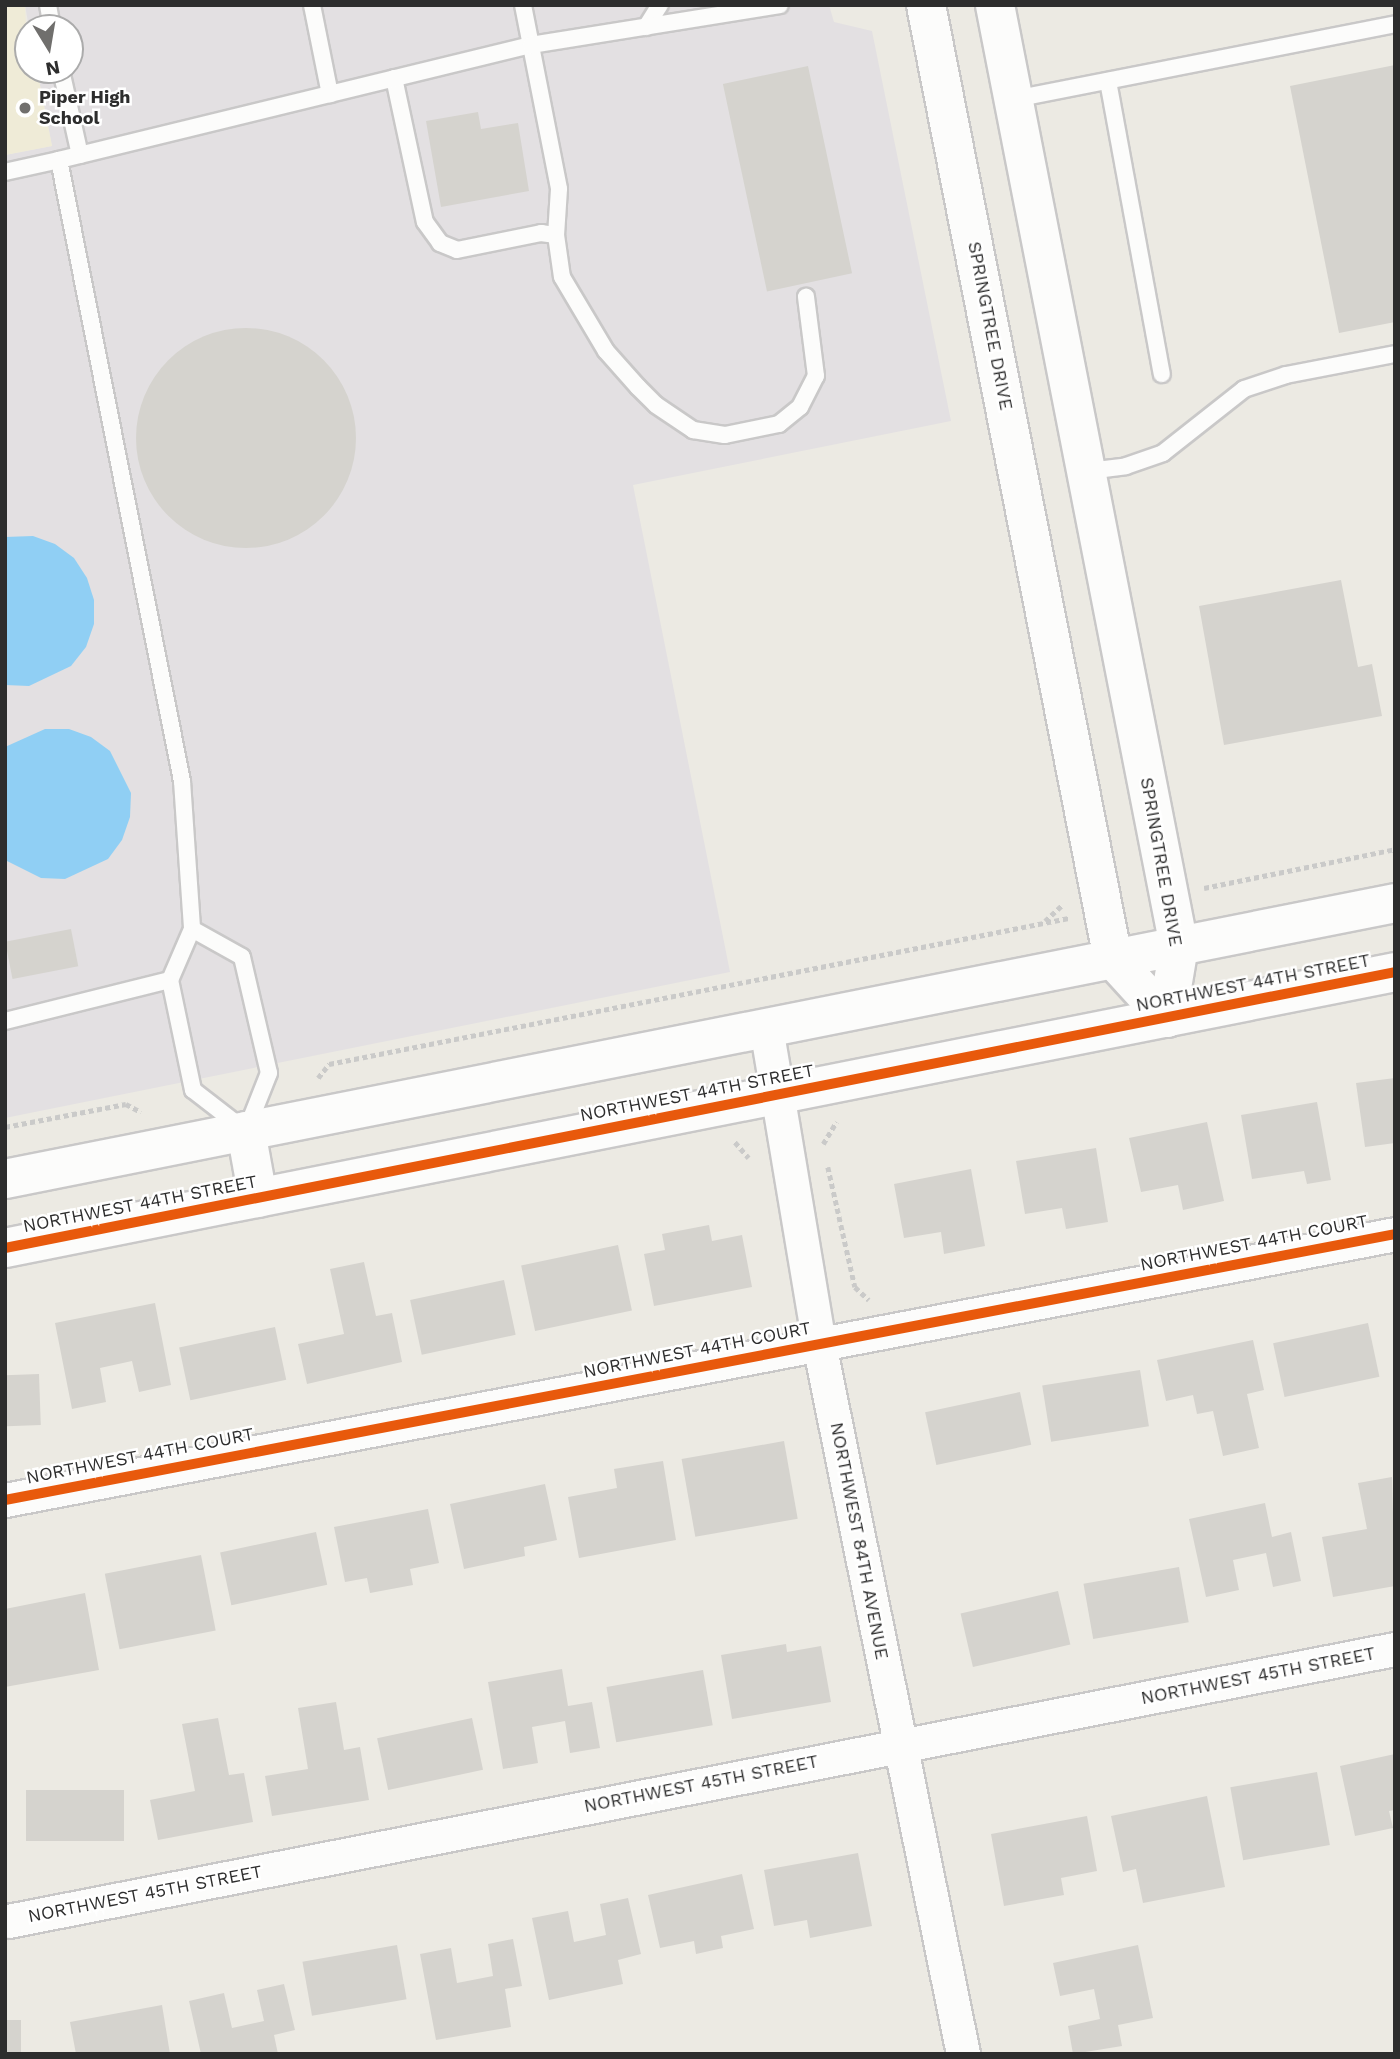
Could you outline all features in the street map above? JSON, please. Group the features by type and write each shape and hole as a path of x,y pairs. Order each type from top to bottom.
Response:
{"street":[{"name":"SPRINGTREE DRIVE","path":"926,5 1113,959"},
{"name":"SPRINGTREE DRIVE","path":"995,5 1179,946 1167,1018"},
{"path":"5,1179 1395,903"},
{"path":"1113,959 1167,1018"},
{"name":"NORTHWEST 44TH STREET","path":"5,1248 1395,972"},
{"name":"NORTHWEST 84TH AVENUE","path":"766,1027 819,1344 963,2054"},
{"path":"246,1131 258,1198"},
{"name":"NORTHWEST 44TH COURT","path":"5,1500 1395,1234"},
{"name":"NORTHWEST 45TH STREET","path":"8,1921 1395,1649"}],"lane":[{"path":"312,5 330,94"},
{"path":"523,5 559,189 556,235 562,277 606,351 656,405 693,430 713,435 779,424 800,407 816,376 817,359 806,297"},
{"path":"646,27 660,5"},
{"path":"5,172 531,45 780,5"},
{"path":"1014,99 1395,24"},
{"path":"394,78 425,222 440,243 457,250 532,235 556,235"},
{"path":"1108,81 1162,374"},
{"path":"64,84 80,155"},
{"path":"59,160 182,781 192,929 170,980 192,1090 246,1131 269,1073 242,957 192,929"},
{"path":"1088,471 1126,466 1163,453 1244,389 1286,375 1395,354"},
{"path":"5,1021 170,980"}],"path":[{"path":"314,1084 329,1064 993,935"},
{"path":"5,1127 126,1104 148,1115"},
{"path":"841,1116 823,1142 855,1287 880,1305"},
{"path":"730,1139 742,1144 751,1166"}],"shaded area":[{"name":"Piper High School","path":"5,5 25,5 25,14 14,14 14,84 40,84 52,146 5,155"},
{"path":"25,5 829,5 834,22 872,31 951,421 633,485 730,972 5,1118 5,155 52,146 40,84 84,84 84,14 27,14"}],"water":[{"path":"33,536 55,544 74,558 87,578 94,600 94,624 86,647 71,666 29,686 5,685 5,537"},
{"path":"45,729 69,729 91,737 110,751 131,793 130,817 122,840 108,859 65,879 41,878 5,860 5,747"}],"building":[{"path":"1395,65 1395,322 1339,333 1290,86"},
{"path":"808,66 852,273 767,291 723,84"},
{"path":"478,112 481,129 518,123 529,191 441,207 426,121"},
{"path":"246,328 288,336 324,360 348,396 356,438 348,480 324,516 288,540 246,548 204,540 168,516 144,480 136,438 144,396 168,360 204,336"},
{"path":"1341,580 1358,667 1372,664 1382,716 1224,745 1199,606"},
{"path":"71,929 78,966 12,979 5,942"},
{"path":"1395,1078 1395,1143 1365,1147 1356,1083"},
{"path":"1317,1102 1331,1180 1307,1184 1304,1171 1252,1179 1241,1115"},
{"path":"1207,1122 1224,1201 1183,1210 1178,1185 1141,1192 1129,1138"},
{"path":"1096,1148 1108,1222 1066,1229 1062,1208 1025,1214 1016,1161"},
{"path":"971,1169 985,1246 944,1254 941,1232 904,1238 894,1184"},
{"path":"709,1225 712,1241 742,1235 752,1287 654,1306 644,1254 665,1250 662,1234"},
{"path":"618,1245 632,1311 535,1331 521,1266"},
{"path":"364,1262 376,1316 392,1313 402,1362 307,1384 298,1344 344,1334 330,1269"},
{"path":"504,1280 516,1335 422,1355 410,1300"},
{"path":"155,1303 171,1385 139,1392 132,1361 100,1368 106,1402 72,1409 55,1323"},
{"path":"1368,1323 1379,1377 1285,1397 1273,1343"},
{"path":"275,1327 286,1380 190,1400 179,1347"},
{"path":"1253,1340 1264,1390 1247,1394 1259,1448 1223,1456 1213,1411 1197,1414 1193,1395 1166,1401 1157,1360"},
{"path":"1140,1370 1149,1426 1051,1442 1042,1385"},
{"path":"39,1374 41,1425 7,1426 5,1375"},
{"path":"1020,1392 1031,1445 936,1465 925,1412"},
{"path":"784,1441 798,1519 695,1537 682,1459"},
{"path":"663,1461 676,1540 579,1558 568,1497 617,1488 614,1469"},
{"path":"1392,1477 1395,1586 1333,1597 1322,1537 1367,1529 1358,1483"},
{"path":"545,1484 557,1540 524,1547 525,1556 464,1569 450,1504"},
{"path":"1265,1503 1272,1537 1291,1532 1301,1581 1273,1587 1266,1553 1233,1560 1239,1590 1206,1597 1189,1519"},
{"path":"428,1509 439,1563 410,1569 413,1585 370,1593 367,1578 345,1582 334,1527"},
{"path":"316,1532 327,1585 231,1605 220,1552"},
{"path":"201,1555 216,1631 119,1649 105,1574"},
{"path":"1179,1567 1189,1622 1093,1639 1083,1584"},
{"path":"1058,1591 1070,1645 973,1667 961,1613"},
{"path":"85,1593 99,1670 5,1687 5,1609"},
{"path":"786,1644 787,1652 821,1646 831,1702 732,1719 721,1655"},
{"path":"562,1669 568,1706 592,1702 600,1748 570,1753 565,1721 532,1727 538,1763 503,1769 488,1682"},
{"path":"703,1670 713,1725 616,1742 606,1687"},
{"path":"336,1702 344,1750 360,1747 369,1800 272,1816 265,1776 308,1769 298,1708"},
{"path":"218,1718 229,1775 244,1773 253,1822 158,1840 150,1800 195,1791 182,1724"},
{"path":"472,1718 483,1770 388,1790 377,1738"},
{"path":"1395,1754 1395,1810 1389,1811 1393,1828 1355,1836 1340,1766"},
{"path":"1317,1772 1330,1845 1243,1860 1230,1787"},
{"path":"26,1790 124,1790 124,1841 26,1841"},
{"path":"1207,1796 1225,1887 1143,1903 1136,1869 1123,1872 1111,1816"},
{"path":"1087,1816 1097,1871 1061,1878 1064,1895 1004,1906 991,1834"},
{"path":"858,1853 872,1926 810,1938 807,1920 774,1926 764,1870"},
{"path":"742,1874 754,1929 721,1936 723,1948 696,1954 694,1941 660,1948 648,1895"},
{"path":"628,1898 641,1954 618,1960 623,1984 549,2000 532,1918 568,1911 574,1942 606,1935 600,1904"},
{"path":"513,1939 522,1986 505,1989 511,2027 436,2040 420,1954 451,1948 457,1983 493,1976 488,1944"},
{"path":"397,1945 407,1999 312,2016 302,1962"},
{"path":"1138,1945 1153,2018 1118,2025 1122,2046 1073,2054 1068,2026 1100,2019 1094,1989 1060,1996 1053,1963"},
{"path":"284,1984 295,2030 274,2035 278,2054 201,2054 189,2001 224,1993 232,2028 264,2021 257,1990"},
{"path":"162,2005 170,2054 76,2054 70,2022"},
{"path":"5,2020 21,2020 21,2054 5,2054"}],"cycle path":[{"path":"5,1248 1395,972"},
{"path":"5,1500 1395,1234"}],"place":[{"name":"Piper High School","path":"25,108"}]}
